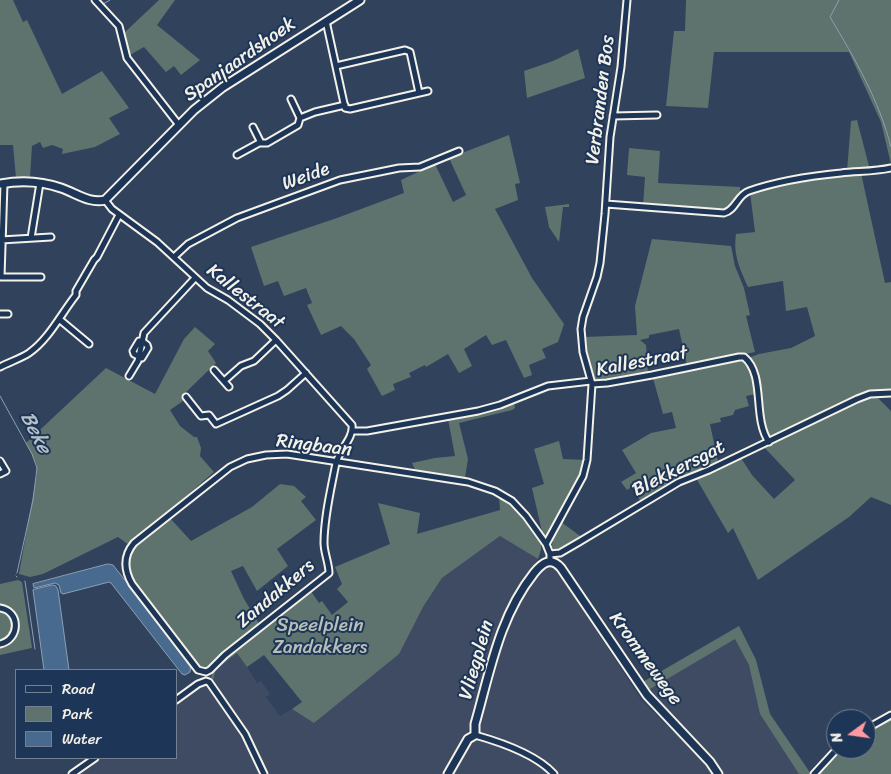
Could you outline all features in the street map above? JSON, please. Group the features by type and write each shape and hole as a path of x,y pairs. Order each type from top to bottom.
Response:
{"street":[{"path":"95,0 116,21 121,32 124,52 127,58 179,125"},
{"name":"Spanjaardshoek","path":"105,200 179,125 222,88 360,0"},
{"name":"Verbranden Bos","path":"591,382 581,343 581,328 600,263 613,116 621,67 627,0"},
{"path":"326,21 345,108 350,109 428,91"},
{"path":"336,66 405,50 410,52 419,93"},
{"path":"237,155 259,143 267,143 298,125 300,118 291,98"},
{"path":"300,118 315,112 345,105"},
{"path":"613,116 656,115"},
{"path":"253,127 261,143"},
{"name":"Weide","path":"174,257 188,244 237,218 340,180 399,168 420,166 459,151"},
{"path":"606,204 724,214 732,210 743,194 750,191 794,180 891,168"},
{"path":"41,277 1,277 2,184 26,181 40,183 61,188 94,201 105,200"},
{"path":"31,238 40,183"},
{"name":"Kallestraat","path":"105,200 112,209 144,232 207,288 228,300 260,324 352,425 353,431 367,431 478,411 548,386 629,379 744,357 752,367 755,375 761,426 769,442"},
{"path":"0,366 29,353 44,339 76,295 80,284 97,257 119,215"},
{"path":"1,240 50,237"},
{"path":"129,376 138,358 144,333 195,278"},
{"path":"0,314 8,314"},
{"path":"59,319 89,344"},
{"path":"224,381 244,364 254,361 276,340"},
{"path":"214,370 230,387"},
{"path":"186,396 201,416 209,415 213,423 220,424 278,396 306,373"},
{"name":"Kallestraat","path":"546,544 586,468 591,382"},
{"name":"Blekkersgat","path":"550,558 679,482 710,470 863,396 891,393"},
{"path":"336,463 353,431"},
{"name":"Ringbaan","path":"206,672 198,670 132,584 126,569 128,550 134,542 197,492 230,467 247,459 266,455 287,454 336,463 433,476 484,486 512,501 526,516 546,544 550,558"},
{"path":"0,461 6,471 0,474"},
{"name":"Zandakkers","path":"206,672 328,573 324,532 336,463"},
{"name":"Vliegplein","path":"475,735 475,724 498,642 508,614 535,571 550,558"},
{"name":"Krommewege","path":"550,558 562,569 647,695 710,762 718,774"},
{"path":"0,608 6,609 12,615 16,627 11,639 0,644"},
{"path":"178,699 198,684 206,681 214,687 250,744 264,774"},
{"path":"876,723 891,715"},
{"path":"448,774 468,739 475,735 516,750 536,760 554,774"},
{"path":"72,774 94,759"},
{"path":"814,774 828,759"}],"shaded area":[{"path":"500,536 538,559 523,580 504,614 472,720 467,733 444,774 268,774 244,725 213,680 216,669 238,652 257,683 261,681 270,694 266,697 280,716 292,709 315,723 423,607 442,578"},
{"path":"550,565 557,570 642,701 703,760 711,774 453,774 473,739 487,703 511,619 522,598 541,570"},
{"path":"739,626 756,660 770,714 811,774 722,774 717,766 678,727 641,683"},
{"path":"203,683 209,684 238,726 260,774 80,774 100,759 178,759 178,701"}],"green space":[{"path":"0,0 13,0 23,22 27,20 62,94 102,71 129,108 109,118 120,134 95,147 62,154 63,149 52,145 43,148 40,142 32,146 30,177 16,178 13,145 0,145"},
{"path":"159,0 175,0 157,25 200,60 181,75 174,66 166,72 144,47 128,56 127,53 124,33"},
{"path":"686,0 891,0 891,164 881,122 849,52 714,52 708,108 666,106 674,31 685,31"},
{"path":"578,49 585,78 527,98 524,71 553,61"},
{"path":"857,120 870,170 847,171 851,121"},
{"path":"509,135 520,183 515,184 518,200 495,209 532,278 564,324 558,342 542,349 546,358 529,365 532,375 524,378 506,340 492,345 486,335 464,349 472,366 459,373 448,354 426,367 425,365 409,373 411,377 393,384 395,390 382,396 367,369 371,365 354,339 341,326 321,335 307,305 312,303 306,288 284,296 278,281 264,286 251,247 404,193 401,180 435,164 453,202 466,195 449,158"},
{"path":"629,148 660,151 658,183 740,187 740,191 745,191 728,211 643,206 645,177 627,175"},
{"path":"861,173 885,283 891,282 891,390 869,392 856,396 770,438 765,432 755,369 750,360 751,357 791,348 815,336 807,307 786,311 783,281 748,287 746,283 737,260 735,241 736,234 755,232 750,192 805,180"},
{"path":"569,204 569,207 563,207 559,242 549,227 545,207"},
{"path":"652,239 731,246 735,266 744,288 750,315 746,316 755,352 687,366 679,329 649,335 649,338 640,340 646,345 648,374 601,381 595,379 586,351 584,337 637,335 635,306"},
{"path":"195,327 215,344 208,351 216,363 183,395 186,399 170,410 180,426 194,437 197,437 201,448 200,456 214,472 129,545 118,537 43,574 30,577 19,574 37,473 36,463 26,443 106,368 155,394 184,339"},
{"path":"742,359 749,366 756,394 746,396 749,406 735,410 733,415 720,418 721,422 710,424 718,462 675,480 641,502 632,487 627,490 621,482 636,473 622,450 651,433 676,428 672,412 663,414 653,378"},
{"path":"876,396 891,411 891,505 871,497 849,517 758,580 733,528 728,533 696,478 741,458 752,475 774,499 795,480 763,446 856,401"},
{"path":"514,402 515,408 512,410 459,423 468,459 465,478 415,470 412,463 455,456 448,419"},
{"path":"559,441 563,459 586,460 582,476 549,535 546,537 543,536 532,488 544,484 534,449"},
{"path":"280,484 294,486 306,497 301,501 316,520 277,549 288,566 257,591 243,566 231,571 244,599 260,625 212,663 207,670 203,670 135,582 130,571 129,561 131,553 143,537 169,517 191,541 252,507"},
{"name":"Speelplein Zandakkers","path":"499,495 518,510 535,530 541,545 538,559 500,536 442,578 423,607 399,654 314,723 292,709 302,702 264,655 247,667 237,653 216,669 213,680 211,677 217,664 310,590 319,603 322,601 332,615 348,602 337,589 342,584 335,567 390,544 378,503 420,513 417,534 500,510"},
{"path":"561,522 583,538 558,553 552,546 553,539"},
{"path":"18,580 22,582 32,648 0,655 0,584"},
{"path":"739,626 756,660 770,714 811,774 799,774 760,714 749,665 735,639 650,689 646,690 641,683"},
{"path":"891,717 891,774 817,774 831,759 876,759 876,726"}],"water":[{"path":"108,564 113,565 191,664 190,672 185,675 182,674 111,583 63,594 59,585 55,583 34,588 33,584"},
{"path":"53,585 58,590 69,669 44,669 33,590"}],"waterway":[{"path":"99,0 103,4 110,0"},
{"path":"839,0 830,17 873,96 891,147"},
{"name":"Beke","path":"0,396 32,454 37,468 33,500 17,573"},
{"name":"Beke","path":"25,581 35,649"}]}
